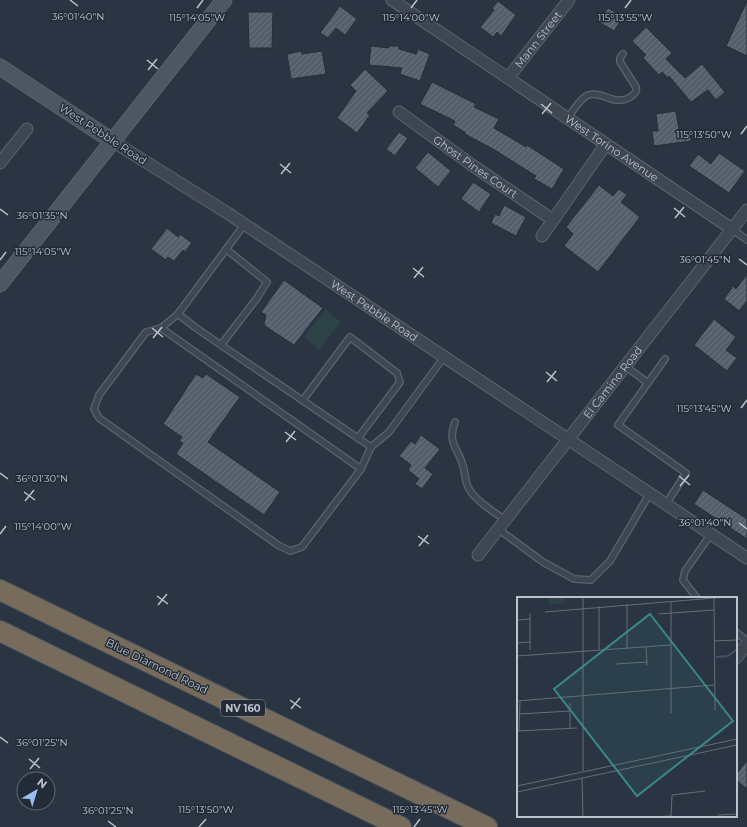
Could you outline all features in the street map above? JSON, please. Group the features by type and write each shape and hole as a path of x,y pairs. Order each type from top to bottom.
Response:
{"highway":[{"name":"Blue Diamond Road","path":"0,590 487,827"},
{"path":"0,602 22,600"},
{"path":"0,631 401,827"}],"street":[{"path":"0,284 114,142 224,0"},
{"name":"West Torino Avenue","path":"392,0 732,229"},
{"name":"Mann Street","path":"508,78 569,0"},
{"name":"West Pebble Road","path":"0,67 244,225 747,558"},
{"name":"Ghost Pines Court","path":"399,112 472,165 553,220"},
{"path":"0,163 27,129"},
{"path":"542,236 606,144"},
{"name":"El Camino Road","path":"478,555 747,210"},
{"path":"737,657 747,643"}],"lane":[{"path":"568,118 585,96 590,94 617,100 624,100 634,94 636,87 620,62 620,58 623,54"},
{"path":"244,225 178,314 161,328 146,332 99,395 94,409 99,418 272,540 290,551 302,547 362,469 371,447 389,432 444,357"},
{"path":"732,229 747,240"},
{"path":"221,345 267,282 226,249"},
{"path":"178,314 371,447"},
{"path":"161,328 362,469"},
{"path":"303,400 350,337 397,373 400,382 358,438"},
{"path":"665,359 618,426 686,473 666,504"},
{"path":"625,366 648,383"},
{"path":"455,422 452,432 455,449 463,464 468,487 502,524 543,562 574,579 591,580 610,561 650,494"},
{"path":"696,597 684,580 685,572 711,534"},
{"path":"737,633 747,643"}],"green space":[{"path":"325,309 341,322 319,350 304,337"}],"building":[{"path":"498,1 516,15 501,36 497,32 493,37 480,27 494,10 492,8"},
{"path":"747,1 747,56 726,46"},
{"path":"340,6 357,19 345,35 336,28 328,38 320,33"},
{"path":"608,8 623,17 614,31 599,22"},
{"path":"248,12 273,12 272,48 249,48"},
{"path":"646,27 672,53 666,59 685,78 702,64 725,92 716,100 708,90 691,102 669,76 668,78 662,72 659,75 643,58 646,55 632,41"},
{"path":"371,46 389,48 389,46 399,46 399,49 416,54 418,49 430,54 420,81 400,74 402,68 369,65"},
{"path":"301,51 302,54 322,51 326,74 291,79 287,54"},
{"path":"365,69 388,91 367,113 370,115 357,133 337,118 356,91 350,85"},
{"path":"432,82 476,104 474,107 499,119 494,128 526,147 527,145 564,169 552,189 534,179 536,176 493,149 465,134 466,133 453,125 455,121 420,104"},
{"path":"676,111 679,130 689,129 691,141 654,146 652,131 658,131 656,114"},
{"path":"399,132 408,138 395,156 386,149"},
{"path":"428,152 451,171 438,187 415,168"},
{"path":"719,153 745,171 729,193 689,166 698,154 711,164"},
{"path":"473,182 491,194 479,212 461,199"},
{"path":"599,185 613,196 619,189 627,195 621,202 640,217 598,272 564,246 573,234 566,227"},
{"path":"504,205 526,217 516,236 491,223 495,214 499,216"},
{"path":"167,228 178,237 180,234 192,243 185,252 183,250 174,261 168,257 166,260 151,249"},
{"path":"747,274 747,301 739,311 724,299 733,286 736,289"},
{"path":"284,280 323,308 294,345 265,326 266,315 261,312"},
{"path":"714,319 736,337 726,350 737,358 727,371 694,345"},
{"path":"196,374 203,378 206,374 240,397 208,442 280,492 264,515 176,454 183,443 179,441 182,437 163,424"},
{"path":"421,435 440,449 425,468 433,474 422,489 415,484 419,479 408,470 411,465 399,456 411,441 415,444"},
{"path":"703,490 747,519 747,539 694,504"},
{"path":"747,760 747,789 737,781 737,774"}]}
